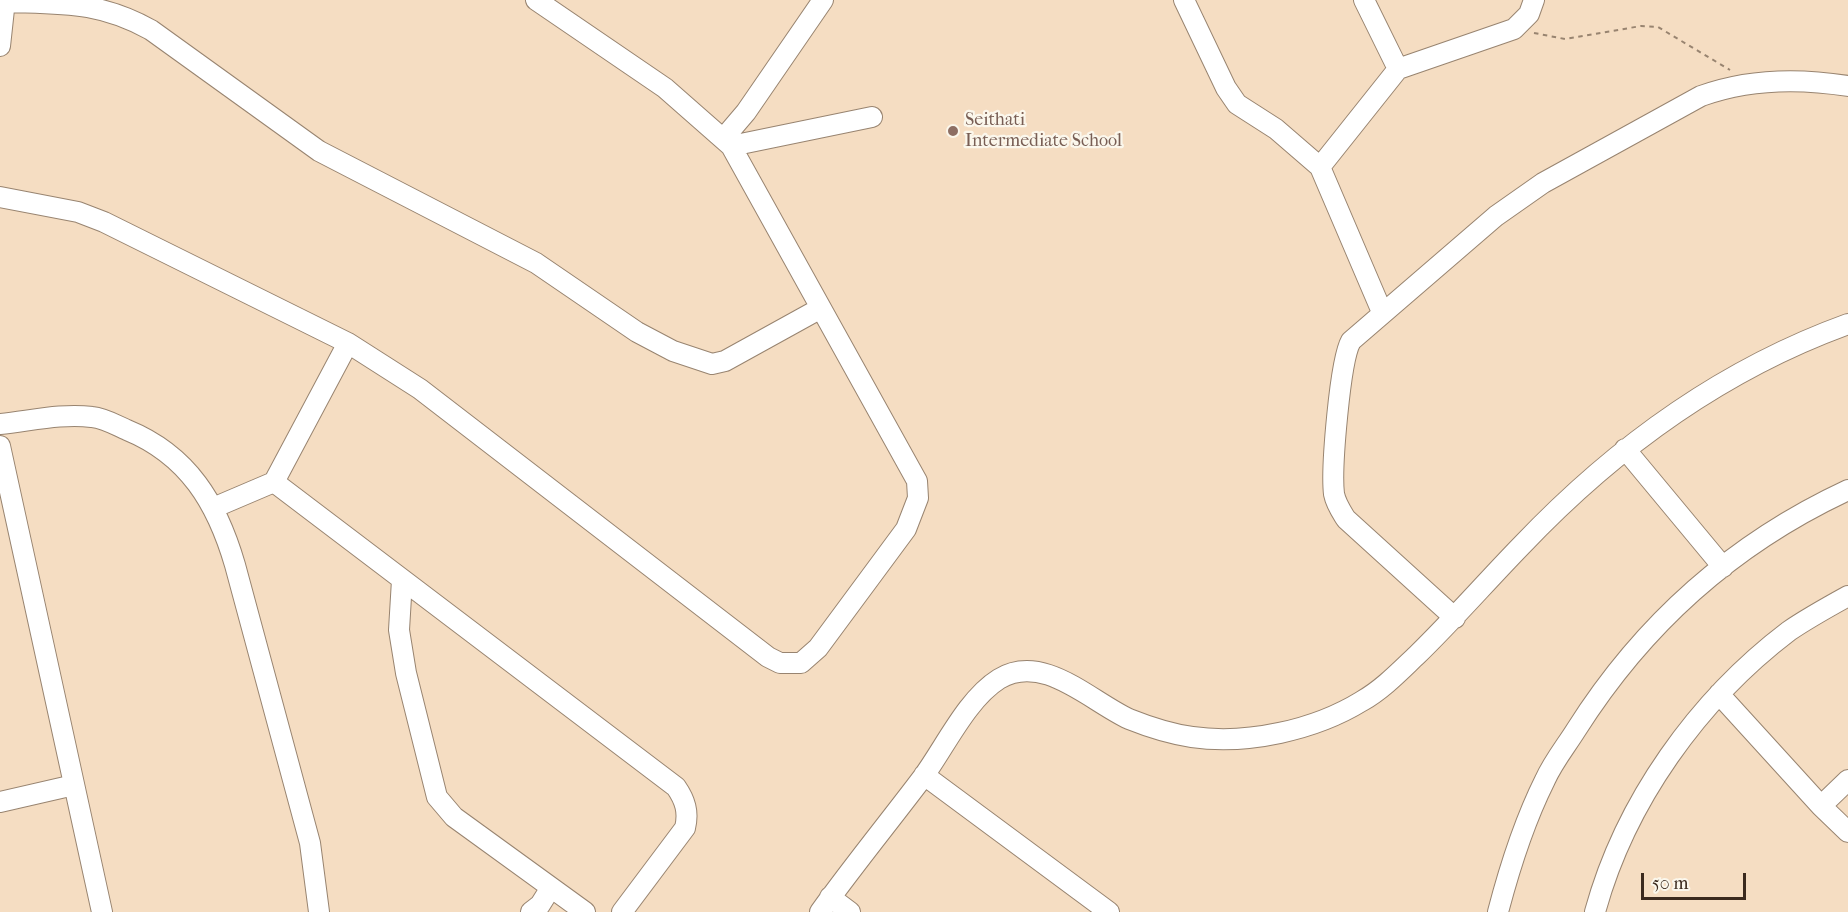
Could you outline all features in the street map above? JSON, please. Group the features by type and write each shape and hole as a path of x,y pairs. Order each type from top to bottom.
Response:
{"street":[{"path":"0,197 78,212 104,222 348,343 420,388 479,432 768,657 780,663 791,664 808,659 906,529 918,498 917,481 727,143 665,88 536,0"},
{"path":"727,143 823,0"},
{"path":"1184,0 1226,88 1237,104 1276,129 1320,167 1382,312"},
{"path":"1364,0 1398,69"},
{"path":"1320,167 1398,69 1514,29 1529,14 1534,0"},
{"path":"0,46 5,1 75,5 108,10 130,18 151,30 319,151 536,263 637,332 697,360 712,364 725,362 820,308"},
{"path":"1455,618 1346,519 1334,495 1345,351 1351,340 1496,216 1543,183 1701,96 1727,86 1779,81 1848,86"},
{"path":"727,143 873,117"},
{"path":"850,912 825,904 924,775 981,695 997,680 1015,671 1034,670 1056,678 1129,718 1167,732 1190,737 1234,739 1298,729 1362,701 1379,690 1455,618 1557,510 1625,449 1689,402 1756,363 1848,324"},
{"path":"213,508 274,482 348,343"},
{"path":"0,424 82,416 108,422 135,433 190,472 225,532 310,843 320,912"},
{"path":"0,446 102,912"},
{"path":"1625,449 1723,567"},
{"path":"274,482 652,766 681,794 687,811 685,828 622,912"},
{"path":"1497,912 1515,849 1545,778 1592,704 1639,642 1676,605 1723,567 1800,513 1848,490"},
{"path":"402,580 399,604 401,651 437,797 454,817 550,889 585,912"},
{"path":"1595,912 1622,840 1658,772 1719,694 1789,632 1848,596"},
{"path":"1719,694 1821,806 1848,832"},
{"path":"924,775 1109,912"},
{"path":"1821,806 1848,780"},
{"path":"0,802 74,785"},
{"path":"531,912 540,905 550,889"}],"path":[{"path":"1514,29 1565,39 1641,26 1658,27 1754,83"}],"place":[{"name":"Seithati Intermediate School","path":"953,131"}]}
